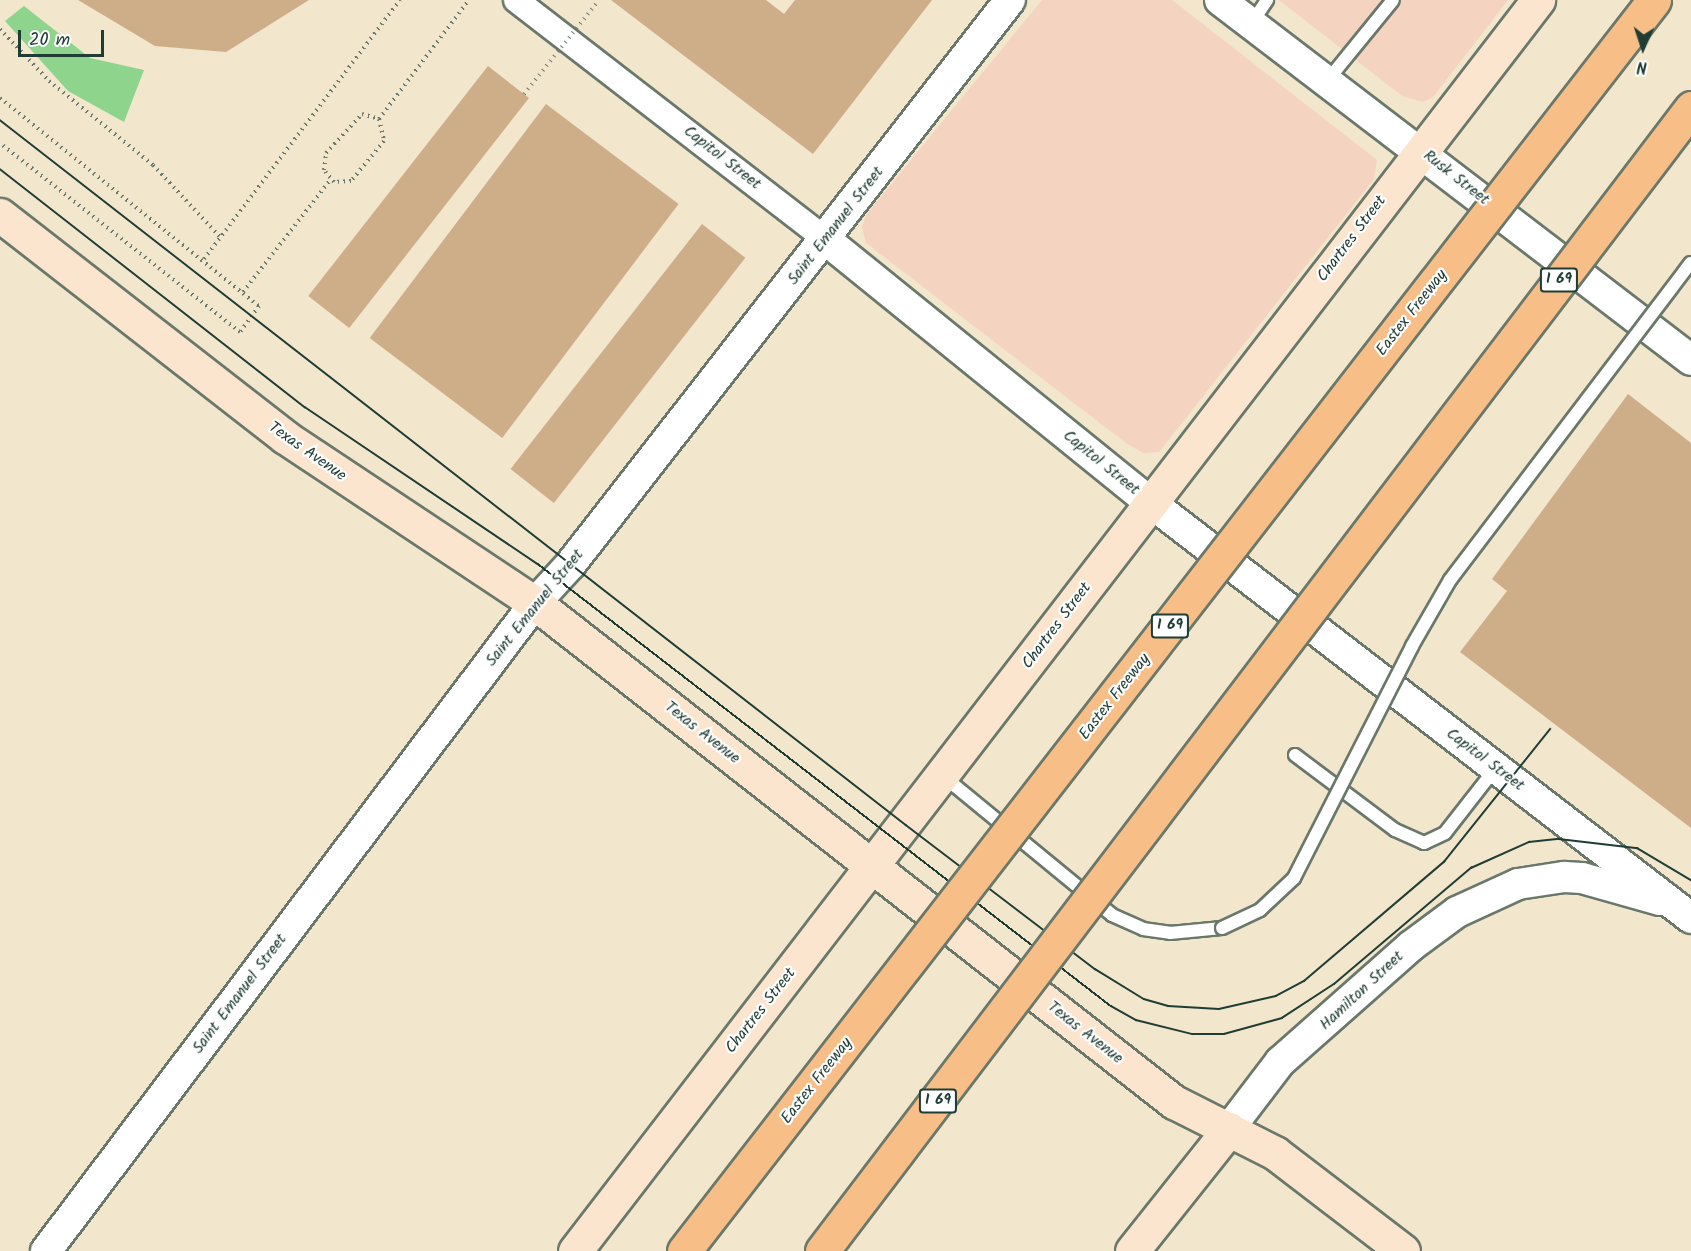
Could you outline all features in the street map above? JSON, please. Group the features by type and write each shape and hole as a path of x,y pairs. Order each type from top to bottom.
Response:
{"highway":[{"name":"Eastex Freeway","path":"684,1251 1654,0"},
{"name":"I 69","path":"822,1251 1691,108"}],"main road":[{"name":"Chartres Street","path":"575,1251 873,868 1420,150 1538,0"},
{"name":"Texas Avenue","path":"0,215 285,438 535,603 1174,1102 1275,1153 1403,1251"},
{"name":"Hamilton Street","path":"1132,1251 1229,1129"}],"street":[{"name":"Capitol Street","path":"516,0 826,240 1151,503 1681,911"},
{"name":"Saint Emanuel Street","path":"46,1251 535,603 576,558 826,240 1010,0"},
{"name":"Rusk Street","path":"1220,0 1259,12 1328,81 1691,360"},
{"name":"Hamilton Street","path":"1229,1129 1280,1062 1411,946 1457,912 1518,884 1564,877 1582,878 1681,911"}],"lane":[{"path":"1328,81 1393,0"},
{"path":"943,776 1112,915 1143,929 1170,933 1222,928 1260,910 1294,878 1412,646 1450,580 1691,263"},
{"path":"1296,755 1401,834 1424,843 1445,833 1495,769"}],"path":[{"path":"204,259 400,0"},
{"path":"379,119 470,0"},
{"path":"524,94 599,0"},
{"path":"0,29 49,81 153,165 221,238"},
{"path":"0,98 204,259 259,306 240,332 0,143"},
{"path":"370,115 379,119 386,134 371,157 351,181 345,183 331,179 324,170 326,153 355,117 370,115"},
{"path":"243,292 331,179"}],"shaded area":[{"path":"1042,0 1172,0 1377,160 1374,179 1159,452 1143,453 1126,443 866,243 862,227 866,215"},
{"path":"1279,0 1508,0 1433,97 1423,102 1402,96"}],"green space":[{"path":"24,6 90,58 144,70 124,122 68,91 5,21"}],"building":[{"path":"78,0 309,0 226,52 155,46"},
{"path":"611,0 766,0 784,14 795,0 932,0 813,154"},
{"path":"488,66 529,98 349,328 308,296"},
{"path":"546,104 679,204 502,438 370,338"},
{"path":"702,224 745,258 554,503 511,469"},
{"path":"1628,394 1691,443 1691,828 1460,652 1507,591 1492,579"}],"tram line":[{"path":"0,120 906,825 1095,969 1144,999 1168,1006 1219,1009 1276,996 1304,981 1444,862 1550,729"},
{"path":"0,169 305,407 538,564 1111,1006 1136,1020 1192,1034 1224,1034 1282,1018 1334,984 1471,868 1529,842 1559,839 1637,848 1691,880"}]}
